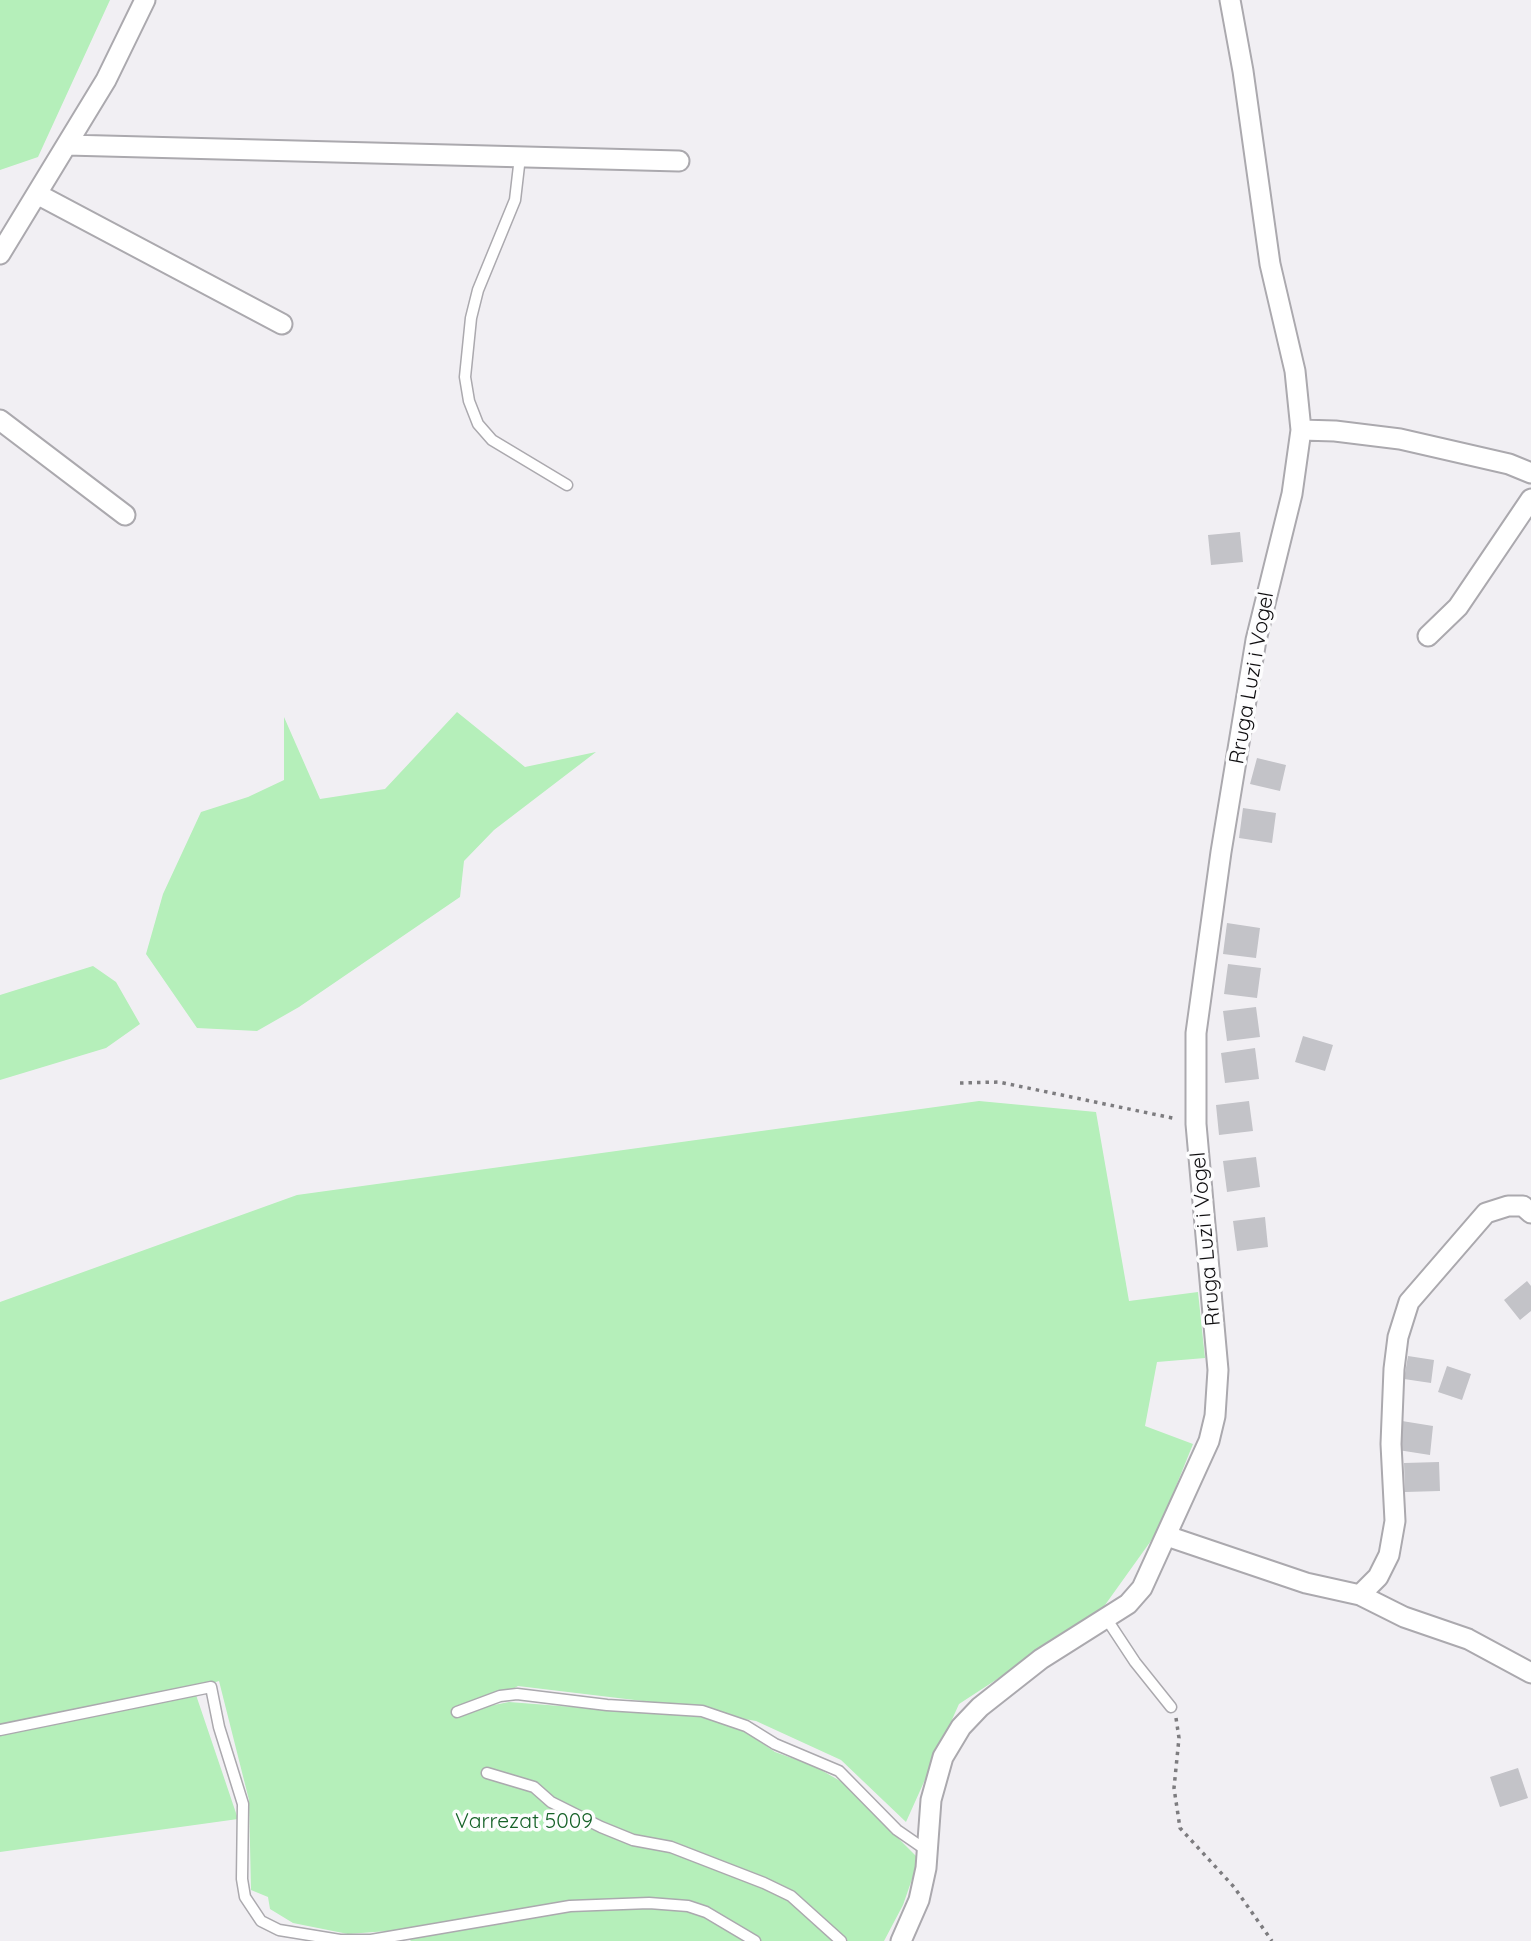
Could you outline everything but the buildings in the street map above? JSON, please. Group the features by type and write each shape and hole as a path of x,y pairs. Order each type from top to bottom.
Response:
{"street":[{"path":"0,254 106,80 145,0"},
{"name":"Rruga Luzi i Vogel","path":"901,1941 919,1900 931,1800 943,1756 961,1727 980,1707 1041,1659 1128,1604 1142,1588 1209,1441 1218,1394 1196,1124 1196,1033 1219,864 1256,640 1292,494 1301,430 1296,371 1270,264 1247,96 1230,0"},
{"path":"67,145 679,161"},
{"path":"37,194 282,324"},
{"path":"0,420 125,515"},
{"path":"1301,430 1400,439 1529,470"},
{"path":"1428,636 1458,607 1531,499"},
{"path":"1360,1595 1378,1577 1389,1555 1395,1521 1392,1390 1398,1337 1409,1302 1486,1213 1515,1206 1523,1206 1531,1213"},
{"path":"1167,1536 1306,1583 1360,1595 1404,1617 1468,1639 1531,1673"}],"lane":[{"path":"520,157 515,200 478,290 471,318 465,377 469,401 478,424 492,440 509,453 568,485"},
{"path":"1107,1618 1135,1662 1171,1707"},
{"path":"0,1730 211,1687 223,1740 243,1804 244,1897 261,1921 279,1930 340,1940 372,1940 570,1906 649,1903 688,1906 706,1912 755,1941"},
{"path":"457,1712 500,1696 517,1694 607,1705 702,1711 747,1726 775,1744 839,1771 897,1829 927,1850"},
{"path":"487,1773 534,1787 551,1802 633,1840 671,1847 764,1882 791,1896 841,1941"}],"path":[{"path":"960,1083 999,1082 1196,1124"},
{"path":"1171,1707 1179,1726 1174,1788 1180,1828 1234,1887 1272,1941"}],"green space":[{"path":"0,0 110,0 38,157 0,170"},
{"path":"457,712 525,767 596,752 494,830 464,861 460,897 299,1007 257,1031 197,1028 146,954 163,894 201,812 248,797 284,780 284,717 320,799 385,789"},
{"path":"93,966 116,982 140,1024 106,1048 0,1080 0,995"},
{"name":"Varrezat 5009","path":"979,1101 1096,1112 1129,1301 1198,1292 1205,1358 1157,1362 1145,1426 1193,1444 1158,1531 1100,1612 959,1704 906,1822 841,1760 756,1721 643,1701 518,1686 479,1708 509,1702 700,1717 741,1729 775,1752 814,1766 842,1782 919,1859 903,1905 884,1941 411,1941 401,1930 348,1934 293,1923 270,1909 268,1897 251,1890 249,1800 219,1681 194,1689 238,1819 0,1852 0,1302 297,1195"}]}
